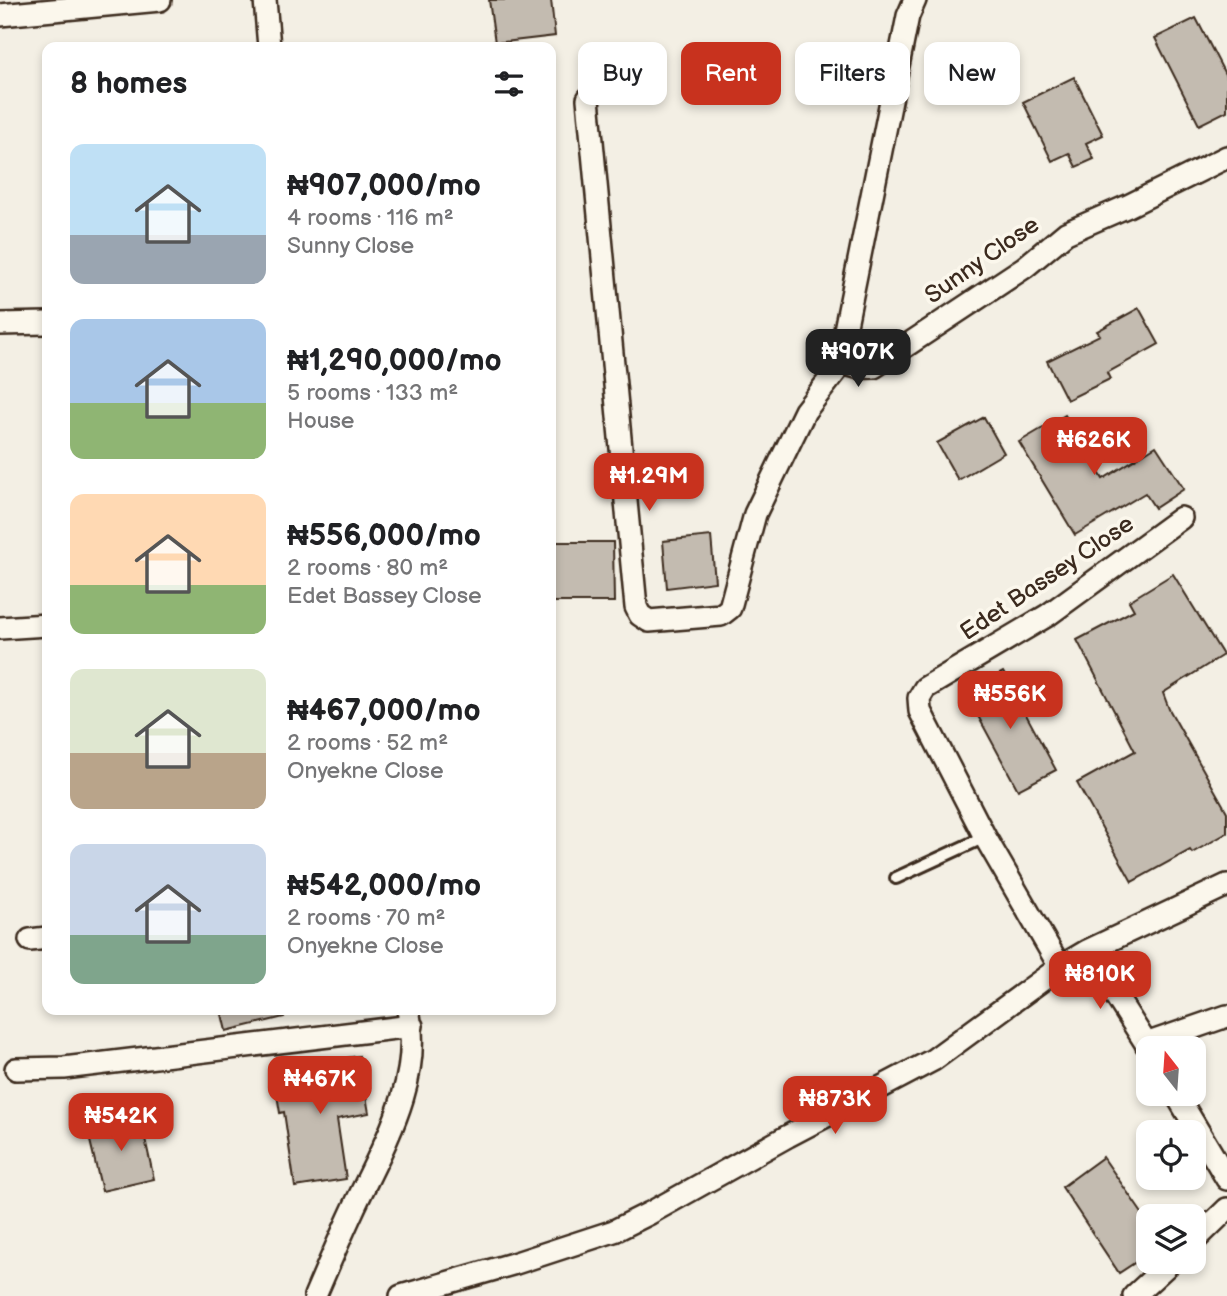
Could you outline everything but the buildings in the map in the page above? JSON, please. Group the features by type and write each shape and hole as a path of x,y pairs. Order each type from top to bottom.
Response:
{"street":[{"path":"0,15 160,0"},
{"path":"265,0 269,42"},
{"path":"589,105 635,594 640,615 649,621 721,615 730,608 755,514 805,411 844,361 841,350 878,161 908,16 915,0"},
{"name":"Sunny Close","path":"844,361 853,368 874,367 1025,267 1066,233 1226,161"},
{"path":"0,324 42,323"},
{"name":"Edet Bassey Close","path":"1059,967 985,837 920,711 922,692 1048,615 1181,518"},
{"path":"0,628 42,625"},
{"path":"401,1296 614,1231 933,1060 1059,967 1087,951 1227,885"},
{"path":"1087,951 1141,1036"},
{"path":"1174,1036 1227,1016"},
{"path":"16,1069 64,1068 410,1018 412,1052 400,1109 314,1296"},
{"path":"1183,1106 1227,1178"},
{"path":"1206,1229 1227,1209"},
{"path":"1134,1296 1158,1274"}],"lane":[{"path":"896,878 985,837"}]}
